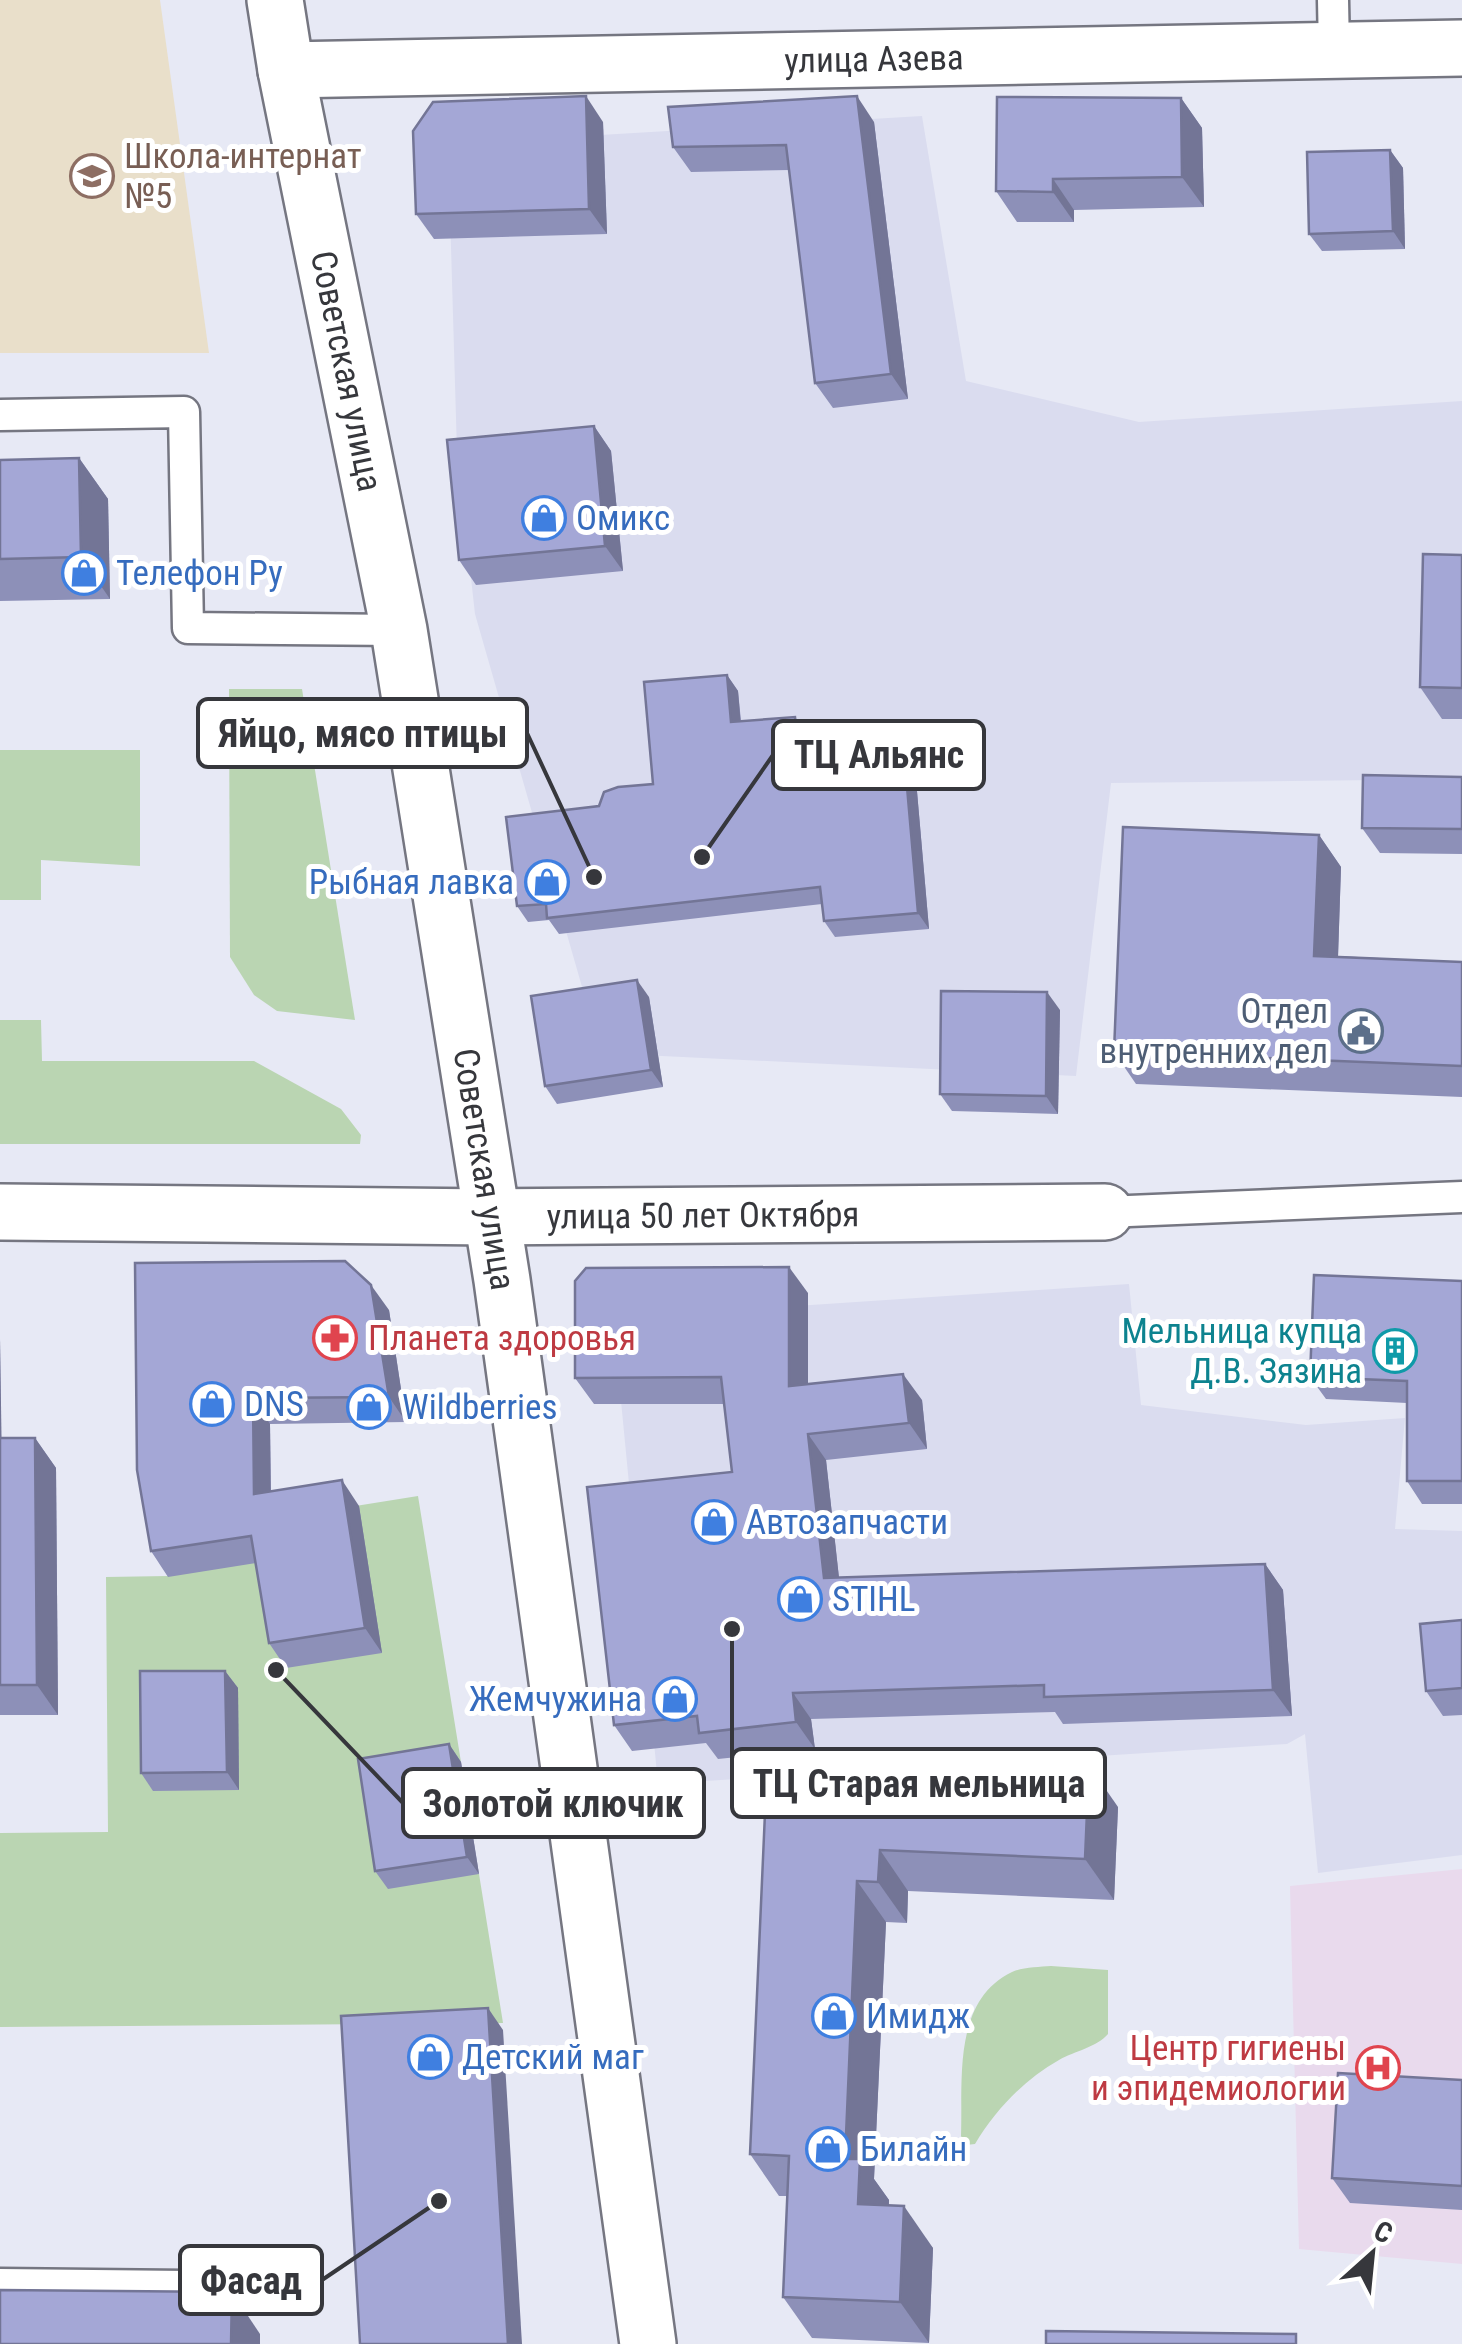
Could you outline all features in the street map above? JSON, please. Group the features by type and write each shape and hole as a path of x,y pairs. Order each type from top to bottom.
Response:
{"main road":[{"name":"Советская улица","path":"275,0 399,630 491,1217 648,2344"},
{"name":"улица Азева","path":"286,70 1333,25 1462,48"},
{"name":"улица 50 лет Октября","path":"0,1212 491,1217 1105,1212"}],"lane":[{"path":"0,416 184,412 188,628 399,630"},
{"path":"1105,1212 1462,1197"},
{"path":"0,2284 280,2287"}],"shaded area":[{"name":"Школа-интернат №5","path":"0,0 160,0 209,353 0,353"},
{"path":"922,116 966,381 1139,422 1462,401 1462,779 1111,783 1076,1076 601,1053 475,614 457,452 448,144"},
{"path":"1129,1284 1141,1405 1306,1425 1405,1418 1395,1529 1462,1531 1462,1855 1318,1873 1305,1734 1287,1744 658,1784 613,1318"},
{"name":"Центр гигиены и эпидемиологии","path":"1462,1869 1462,2264 1299,2249 1290,1886"}],"green space":[{"path":"229,689 302,689 355,1020 277,1011 254,995 230,957"},
{"path":"0,750 140,750 140,866 41,860 41,900 0,900"},
{"path":"0,1020 41,1020 42,1061 254,1061 341,1109 361,1135 360,1144 0,1144"},
{"path":"418,1496 461,1762 370,1777 479,1874 503,2023 0,2027 0,1833 108,1832 106,1577 168,1576 162,1537"},
{"path":"1051,1966 1108,1970 1108,2034 1034,2077 1002,2107 975,2144 966,2145 961,2136 962,2067 970,2022 979,2002 993,1985 1012,1972"}],"building":[{"path":"586,96 589,209 416,214 413,131 433,102"},
{"path":"857,96 891,374 815,383 786,145 673,147 668,107"},
{"path":"997,97 1181,98 1182,177 1053,179 1053,192 996,191"},
{"path":"1390,150 1393,231 1309,234 1307,152"},
{"path":"594,426 605,546 459,560 447,440"},
{"path":"79,458 81,557 0,559 0,460"},
{"path":"1423,554 1462,555 1462,688 1420,687"},
{"path":"727,675 731,722 795,717 800,772 905,764 918,913 824,921 820,887 547,918 546,904 517,906 506,817 599,806 604,792 653,784 644,682"},
{"path":"1363,775 1462,777 1462,829 1362,828"},
{"path":"1123,827 1319,835 1314,956 1462,962 1462,1066 1114,1052"},
{"path":"637,980 651,1070 545,1086 531,996"},
{"path":"941,991 1047,992 1046,1096 940,1094"},
{"path":"345,1261 371,1285 389,1397 253,1398 254,1494 342,1480 365,1628 269,1643 251,1536 151,1551 137,1470 135,1263"},
{"path":"789,1267 789,1386 903,1374 909,1423 808,1434 824,1578 1265,1564 1273,1690 1044,1697 1044,1685 793,1693 796,1722 699,1733 697,1716 614,1725 587,1487 732,1472 721,1377 575,1378 575,1281 586,1268"},
{"path":"1314,1275 1462,1281 1462,1481 1407,1481 1407,1381 1310,1377"},
{"path":"0,1438 35,1438 37,1685 0,1685"},
{"path":"1462,1620 1462,1688 1426,1691 1420,1624"},
{"path":"140,1671 225,1671 227,1772 141,1773"},
{"path":"449,1744 467,1857 375,1871 358,1759"},
{"path":"884,1756 1089,1765 1085,1859 880,1850 878,1882 857,1881 845,2159 860,2159 858,2204 904,2206 900,2302 783,2297 789,2156 750,2154 766,1790 882,1795"},
{"path":"488,2008 508,2344 360,2344 341,2016"},
{"path":"1338,2073 1462,2080 1462,2186 1332,2178"},
{"path":"0,2290 232,2292 231,2344 0,2344"},
{"path":"1046,2331 1296,2334 1296,2344 1046,2344"}],"place":[{"name":"Школа-интернат №5","path":"92,176"},
{"name":"Омикс","path":"544,518"},
{"name":"Телефон Ру","path":"84,573"},
{"name":"ТЦ Альянс","path":"702,857"},
{"name":"Яйцо, мясо птицы","path":"594,877"},
{"name":"Рыбная лавка","path":"547,882"},
{"name":"Отдел внутренних дел","path":"1361,1031"},
{"name":"Планета здоровья","path":"335,1338"},
{"name":"Мельница купца Д.В. Зязина","path":"1395,1351"},
{"name":"DNS","path":"212,1404"},
{"name":"Wildberries","path":"369,1407"},
{"name":"Автозапчасти","path":"714,1522"},
{"name":"STIHL","path":"800,1599"},
{"name":"ТЦ Старая мельница","path":"732,1629"},
{"name":"Золотой ключик","path":"276,1670"},
{"name":"Жемчужина","path":"675,1699"},
{"name":"Имидж","path":"834,2016"},
{"name":"Детский маг","path":"430,2057"},
{"name":"Центр гигиены и эпидемиологии","path":"1378,2068"},
{"name":"Билайн","path":"828,2149"},
{"name":"Фасад","path":"439,2201"}]}
